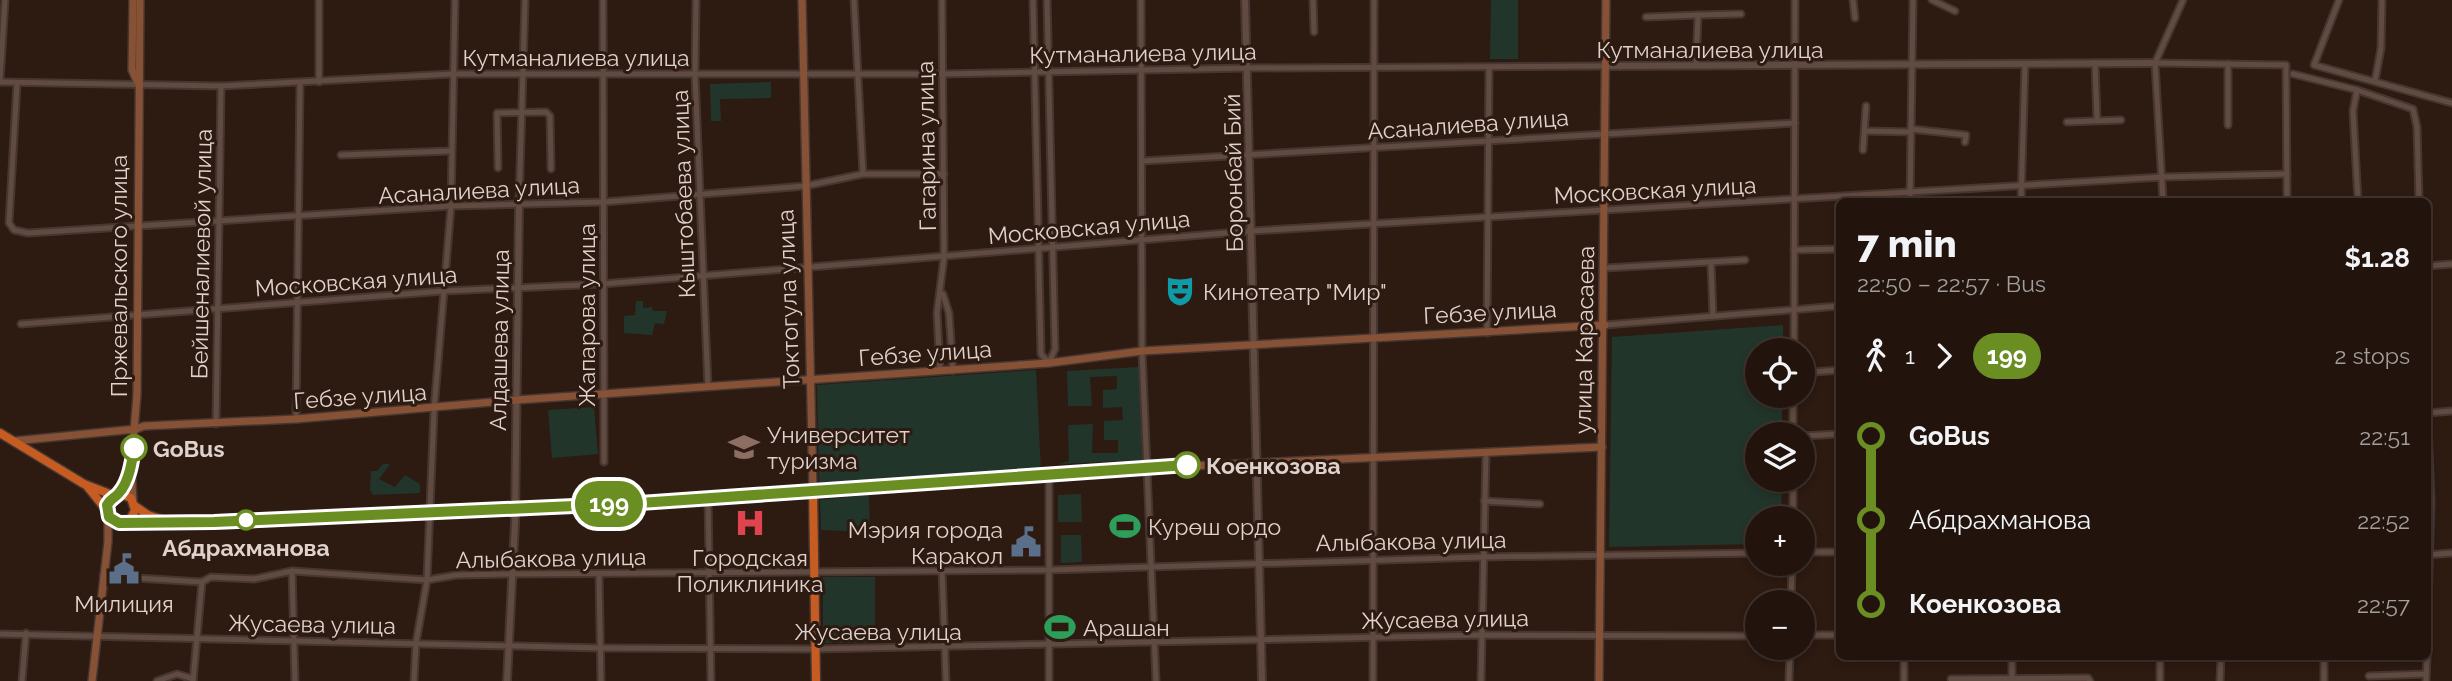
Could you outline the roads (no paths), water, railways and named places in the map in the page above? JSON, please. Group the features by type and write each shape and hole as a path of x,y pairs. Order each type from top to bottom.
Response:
{"highway":[{"path":"0,433 84,484 127,496 148,515 166,522"},
{"path":"84,484 121,523 515,509 813,491"},
{"name":"Токтогула улица","path":"813,491 816,681"},
{"path":"107,511 117,495"},
{"path":"121,523 132,517 134,504"}],"main road":[{"name":"Пржевальского улица","path":"133,0 132,70 139,85"},
{"name":"Пржевальского улица","path":"134,504 131,467 136,429 140,0"},
{"name":"Токтогула улица","path":"802,0 813,491"},
{"name":"улица Карасаева","path":"1599,681 1605,325 1606,0"},
{"name":"Гебзе улица","path":"14,441 144,426 434,410 516,400 953,371 1049,363 1142,351 1605,325"},
{"path":"813,491 1148,468 1602,447"},
{"name":"Пржевальского улица","path":"117,495 131,467"},
{"path":"92,681 109,532 107,511"},
{"path":"109,532 121,523"}],"street":[{"path":"0,81 5,0"},
{"path":"319,0 319,82"},
{"path":"414,681 416,643 426,580 434,410 451,206 455,0"},
{"name":"Алдашева улица","path":"507,681 515,509 521,76 525,0"},
{"name":"Жапарова улица","path":"603,0 604,462"},
{"name":"Кыштобаева улица","path":"696,0 695,75 708,387"},
{"path":"855,0 863,174"},
{"name":"Гагарина улица","path":"940,371 937,313 942,292 944,257 942,0"},
{"path":"1033,0 1041,354 1049,363 1055,349 1046,0"},
{"path":"1141,0 1142,351 1156,681"},
{"name":"Боронбай Бий","path":"1245,0 1251,155 1262,681"},
{"path":"1313,0 1314,32"},
{"path":"1373,681 1374,0"},
{"path":"1794,338 1795,0"},
{"path":"1853,0 1854,18"},
{"path":"1910,198 1913,0"},
{"path":"1932,0 1955,11"},
{"path":"2163,198 2155,63 2182,0"},
{"path":"2339,0 2314,65 2452,103"},
{"path":"2375,81 2381,48 2382,0"},
{"path":"1696,66 1698,15"},
{"path":"1646,17 1741,15"},
{"path":"2095,63 2097,120"},
{"name":"Кутманалиева улица","path":"0,81 17,84 220,86 452,74 942,74 1248,68 1796,67 2095,63 2287,65 2287,174"},
{"path":"2021,198 2025,64"},
{"path":"2228,64 2228,125"},
{"path":"1487,333 1489,68"},
{"path":"2293,74 2413,108 2417,127 2419,198"},
{"path":"296,419 300,83"},
{"name":"Асаналиева улица","path":"17,84 9,223 14,230 28,233 138,228 220,220 299,218 451,206 604,202 805,186 863,174 944,174"},
{"name":"Бейшеналиевой улица","path":"216,424 220,86"},
{"path":"2357,90 2353,111 2358,198"},
{"path":"1863,150 1866,106"},
{"path":"498,169 497,113 550,114 551,169"},
{"path":"2067,121 2121,120"},
{"name":"Асаналиева улица","path":"1143,161 1795,123"},
{"path":"1865,131 1966,135 1965,142"},
{"path":"341,155 451,151"},
{"path":"2287,174 2287,198"},
{"name":"Московская улица","path":"21,324 443,291 602,284 806,265 1039,250 1251,231 1910,192 2021,188 2163,177 2287,174"},
{"path":"1794,250 1836,249"},
{"path":"1605,268 1745,260"},
{"path":"1711,262 1713,316"},
{"path":"2431,266 2452,264"},
{"name":"Гагарина улица","path":"942,292 949,313 953,371"},
{"name":"Гебзе улица","path":"1605,325 1836,306"},
{"path":"1815,372 1836,370"},
{"path":"2431,413 2452,411"},
{"path":"1815,435 1836,434"},
{"path":"1481,681 1486,452"},
{"path":"1049,474 1049,681"},
{"path":"708,499 711,681"},
{"path":"1484,501 1540,504"},
{"path":"1815,552 1836,552"},
{"name":"Алыбакова улица","path":"103,576 202,582 211,577 254,579 292,571 426,580 457,575 513,574 942,573 1483,556 1601,557 1745,553"},
{"path":"2431,555 2452,553"},
{"path":"292,571 296,639 295,681"},
{"path":"942,573 946,681"},
{"path":"599,574 601,681"},
{"path":"158,681 177,674 193,680 199,640 202,582"},
{"path":"22,681 26,633"},
{"name":"Жусаева улица","path":"0,634 600,648 816,649 945,649 1154,641 1481,635 1745,636"},
{"path":"1815,635 1836,635"},
{"path":"1789,681 1790,660"},
{"path":"1904,660 1904,681"},
{"path":"2012,660 2012,680"},
{"path":"2160,660 2160,681"},
{"path":"2220,681 2221,660"},
{"path":"2324,660 2324,681"},
{"path":"2370,676 2426,677"},
{"path":"1951,679 2088,678 2090,681"}],"place":[{"name":"Кинотеатр \"Мир\"","path":"1180,291"},
{"name":"Университет туризма","path":"744,447"},
{"name":"GoBus","path":"134,448"},
{"name":"Коенкозова","path":"1187,465"},
{"name":"Абдрахманова","path":"246,520"},
{"name":"Городская Поликлиника","path":"750,523"},
{"name":"Курөш ордо","path":"1125,526"},
{"name":"Мэрия города Каракол","path":"1026,542"},
{"name":"Милиция","path":"124,569"},
{"name":"Арашан","path":"1060,627"}]}
